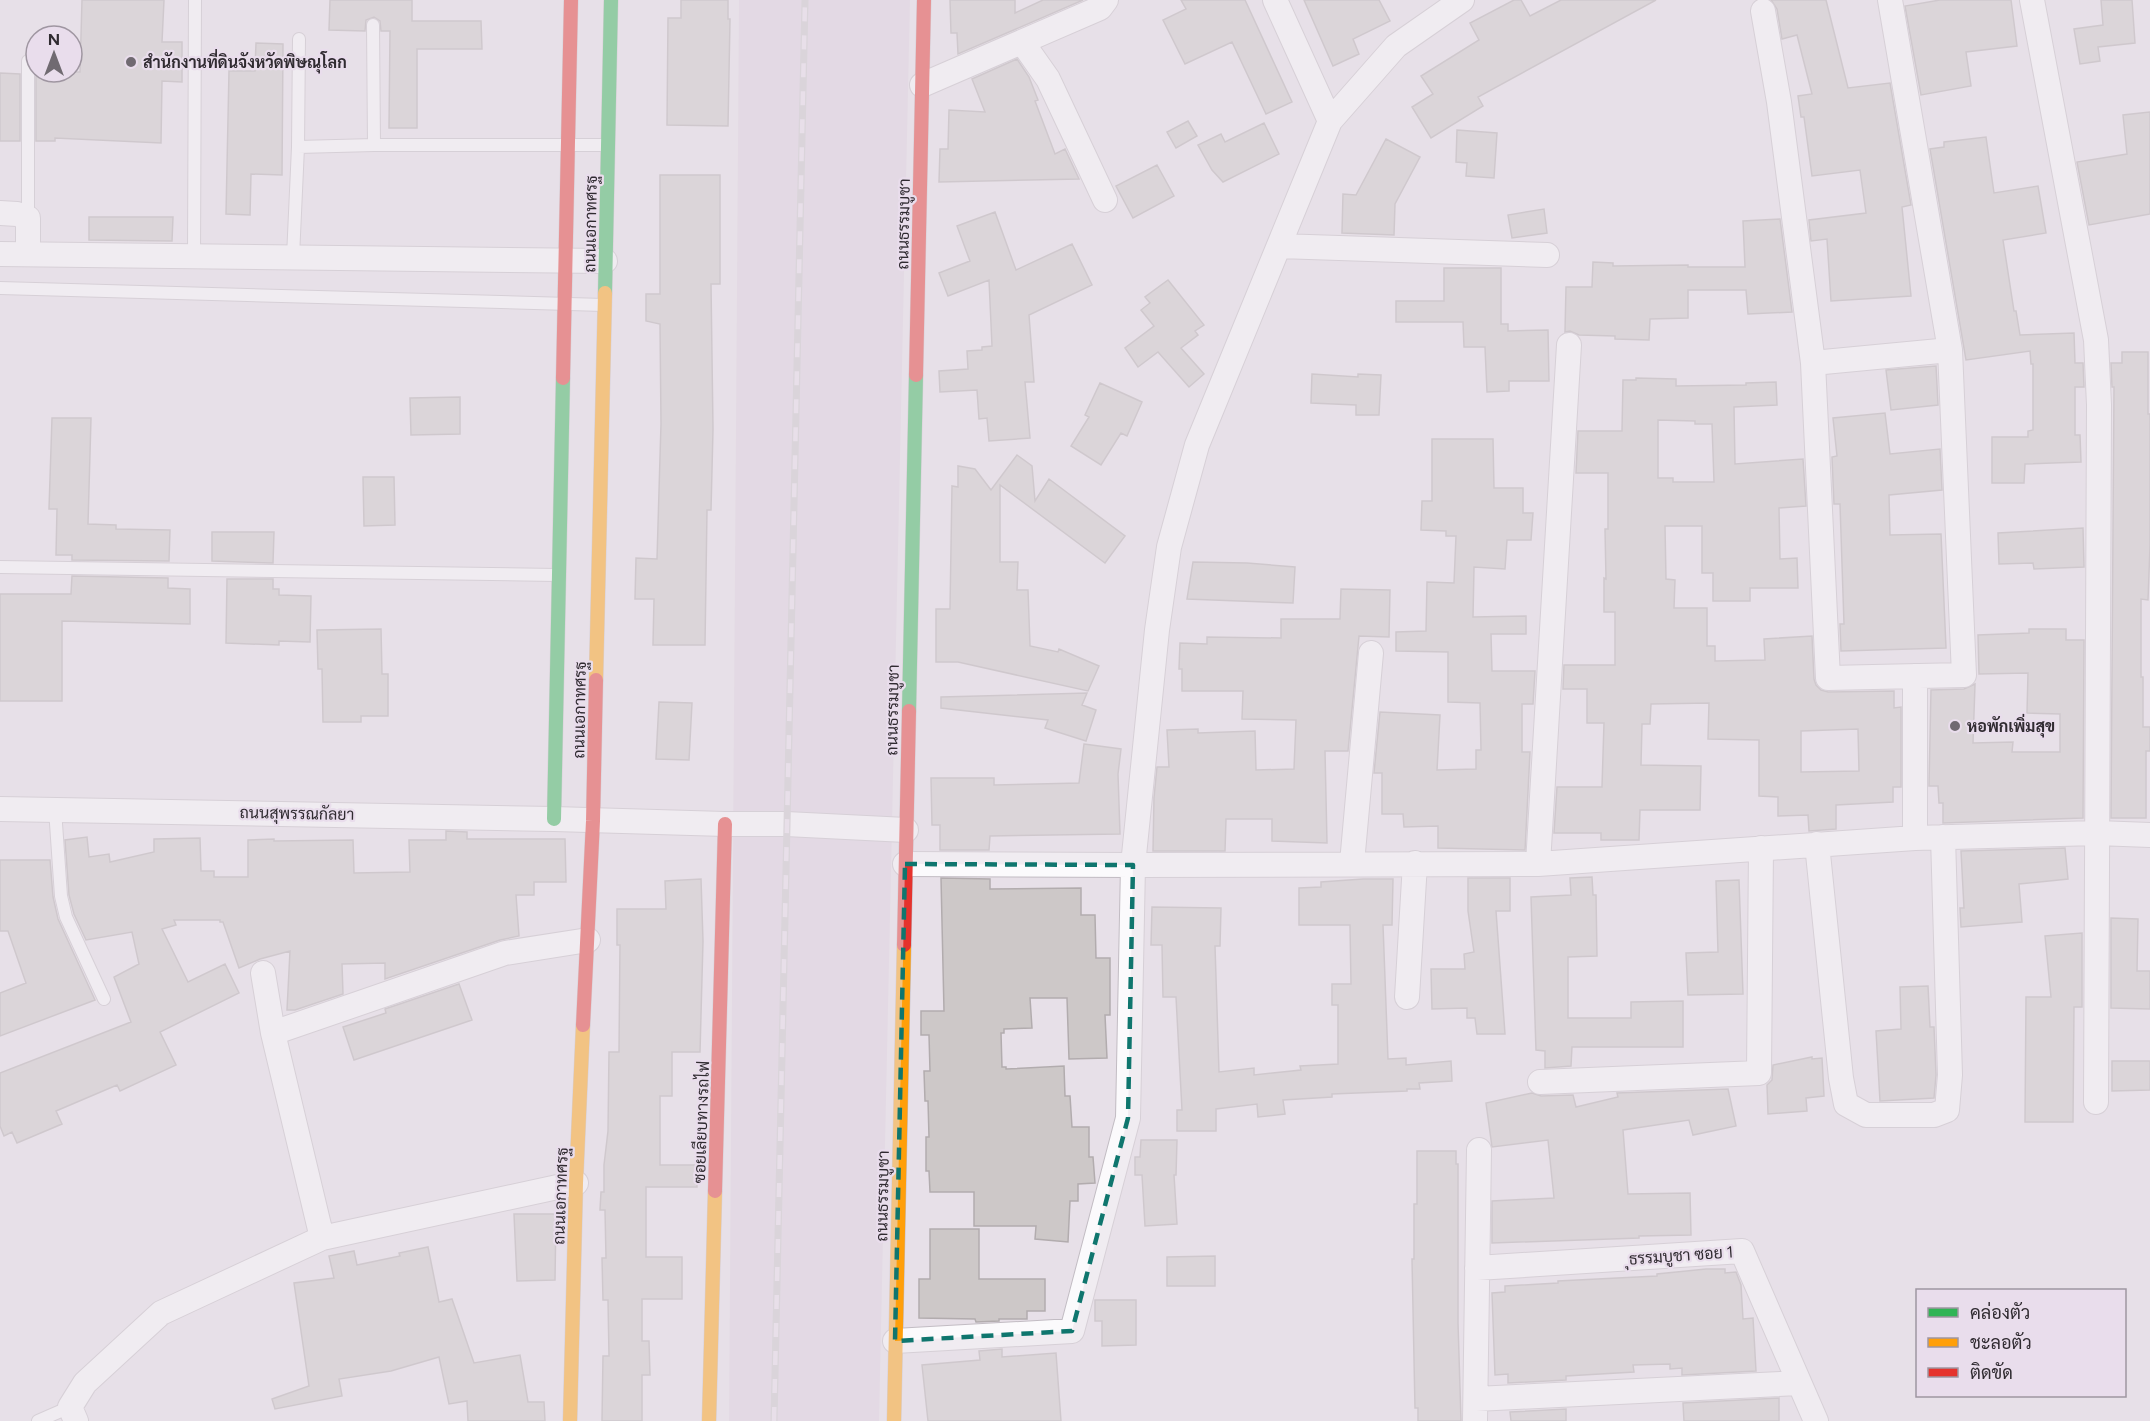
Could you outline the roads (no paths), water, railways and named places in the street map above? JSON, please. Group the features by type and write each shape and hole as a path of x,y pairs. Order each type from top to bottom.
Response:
{"main road":[{"path":"554,819 571,0"},
{"name":"ถนนเอกาทศรฐ","path":"570,1421 576,1184 593,821 611,0"},
{"name":"ถนนธรรมบูชา","path":"894,1421 924,0"},
{"name":"ซอยเลียบทางรถไฟ","path":"709,1421 725,824"}],"street":[{"path":"922,86 1100,8 1106,0"},
{"path":"1275,0 1330,121"},
{"path":"895,1341 1072,1331 1128,1118 1133,865 1156,641 1169,547 1197,445 1330,121 1396,46 1462,0"},
{"path":"1763,11 1779,102 1813,363 1828,678 1964,675 1950,350 1890,0"},
{"path":"2032,0 2096,340 2099,405 2096,1102"},
{"path":"1022,42 1047,79 1105,200"},
{"path":"0,213 17,214 28,218 28,254"},
{"path":"1279,246 1546,255"},
{"path":"0,254 606,261"},
{"path":"1538,864 1569,345"},
{"path":"1813,363 1950,350"},
{"path":"1352,863 1371,653"},
{"path":"1915,676 1915,838"},
{"name":"ถนนสุพรรณกัลยา","path":"0,808 786,824 906,830"},
{"path":"905,864 1538,864 1915,838 2097,833 2150,835"},
{"path":"1817,844 1841,1078 1846,1104 1866,1115 1934,1115 1947,1110 1950,1075 1943,837"},
{"path":"1540,1082 1759,1073 1761,848"},
{"path":"1407,997 1415,863"},
{"path":"273,1033 505,953 588,940"},
{"path":"263,973 273,1033 322,1238"},
{"path":"1479,1150 1475,1410 1799,1383"},
{"path":"73,1414 85,1383 160,1313 322,1238 576,1184"},
{"name":"ุธรรมบูชา ซอย 1","path":"1477,1268 1742,1251 1816,1421"}],"lane":[{"path":"194,256 195,0"},
{"path":"372,25 374,145"},
{"path":"293,257 298,147 299,39"},
{"path":"28,84 28,218"},
{"path":"298,147 608,145"},
{"path":"0,288 604,305"},
{"path":"0,567 558,575"},
{"path":"55,809 61,896 66,917 104,999"},
{"path":"38,1421 73,1414"}],"railway":[{"path":"774,1421 805,0"}],"place":[{"name":"สำนักงานที่ดินจังหวัดพิษณุโลก","path":"131,62"},
{"name":"หอพักเพิ่มสุข","path":"1955,726"}]}
